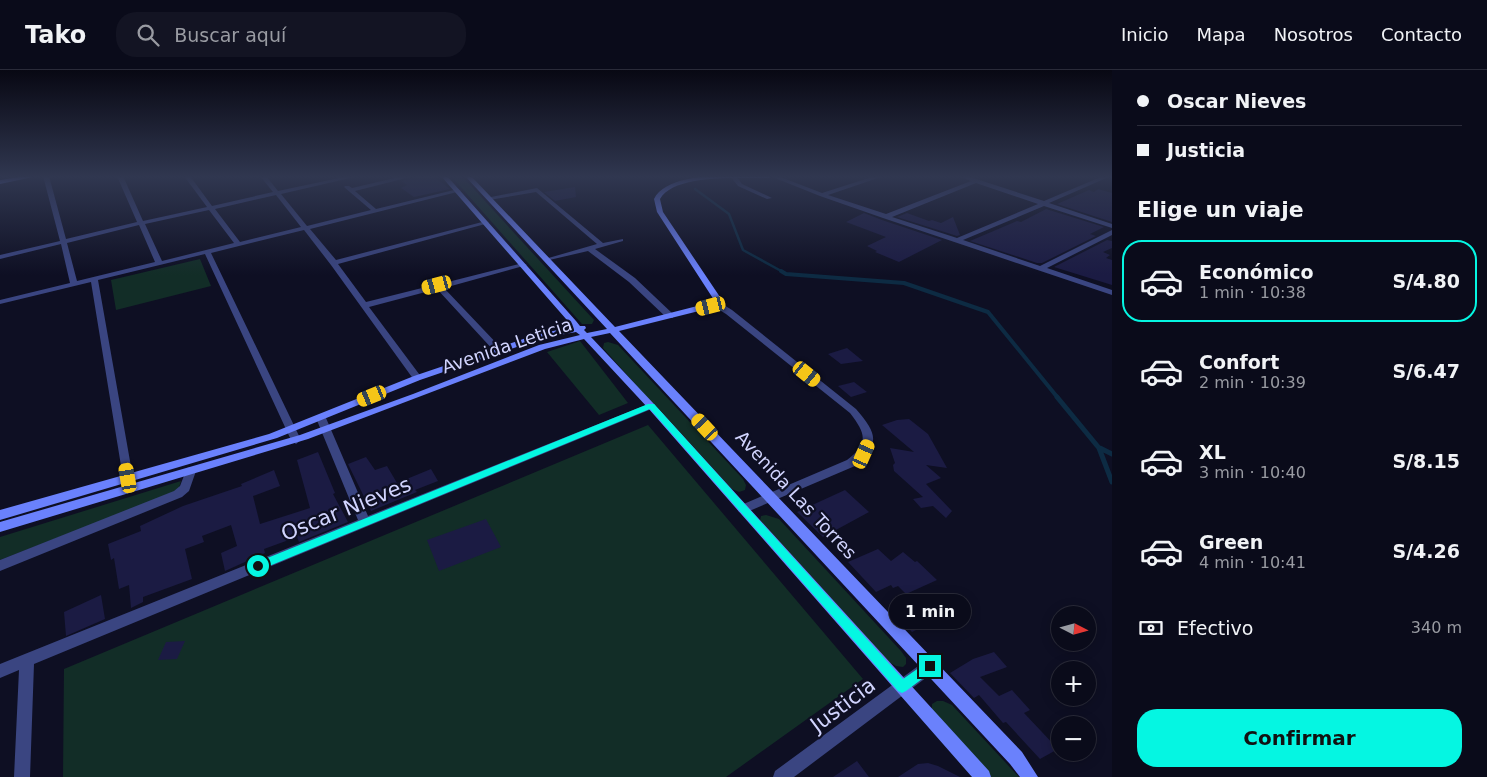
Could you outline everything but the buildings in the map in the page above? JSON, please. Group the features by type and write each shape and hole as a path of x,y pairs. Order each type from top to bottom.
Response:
{"street":[{"path":"55,209 74,283"},
{"path":"135,209 159,263"},
{"path":"0,257 141,222 203,209"},
{"path":"213,209 238,244"},
{"path":"290,209 366,305 418,378"},
{"path":"0,302 383,209"},
{"path":"474,209 582,332 651,406 983,777"},
{"name":"Avenida Las Torres","path":"499,209 1016,758 1030,777"},
{"path":"559,209 602,245"},
{"path":"659,209 718,300 716,304 729,312 853,411 865,425 870,441 864,454 851,463 743,509"},
{"path":"860,209 1112,293"},
{"path":"884,217 904,209"},
{"path":"956,241 1030,209"},
{"path":"1062,209 1112,226"},
{"path":"334,264 486,223"},
{"path":"1040,269 1112,232"},
{"path":"547,260 621,240"},
{"path":"590,248 632,280 670,316"},
{"path":"207,252 296,440"},
{"path":"366,305 437,285 523,265"},
{"path":"94,279 128,478"},
{"path":"437,285 498,350"},
{"name":"Avenida Leticia","path":"0,515 292,430 418,378 541,336 613,330 716,304"},
{"name":"Avenida Leticia","path":"0,527 326,430 582,332"},
{"name":"Oscar Nieves","path":"0,671 651,406"},
{"path":"321,418 365,522"},
{"path":"0,566 178,494 184,488 190,470"},
{"path":"22,777 27,660"},
{"name":"Justicia","path":"781,777 930,666"}],"green space":[{"path":"480,209 492,209 594,320 592,324 582,324"},
{"path":"200,259 211,286 116,310 111,280"},
{"path":"580,341 628,403 599,415 547,352"},
{"path":"608,342 618,345 743,479 746,485 745,490 739,492 727,487 603,348 604,343"},
{"path":"648,425 863,679 726,777 63,777 64,669"},
{"path":"181,481 178,491 0,560 0,537"},
{"path":"766,515 779,519 901,651 906,658 906,664 903,667 896,666 887,661 760,521 761,516"},
{"path":"937,701 943,701 952,705 1019,777 991,777 932,711 932,704"}],"waterway":[{"path":"722,209 729,214 743,250 783,272"},
{"path":"781,271 786,274 904,283 988,312 1058,398"},
{"path":"1057,397 1099,448 1112,482"},
{"path":"1100,448 1112,454"}],"route":[{"path":"258,566 651,406 902,687 930,666"}]}
